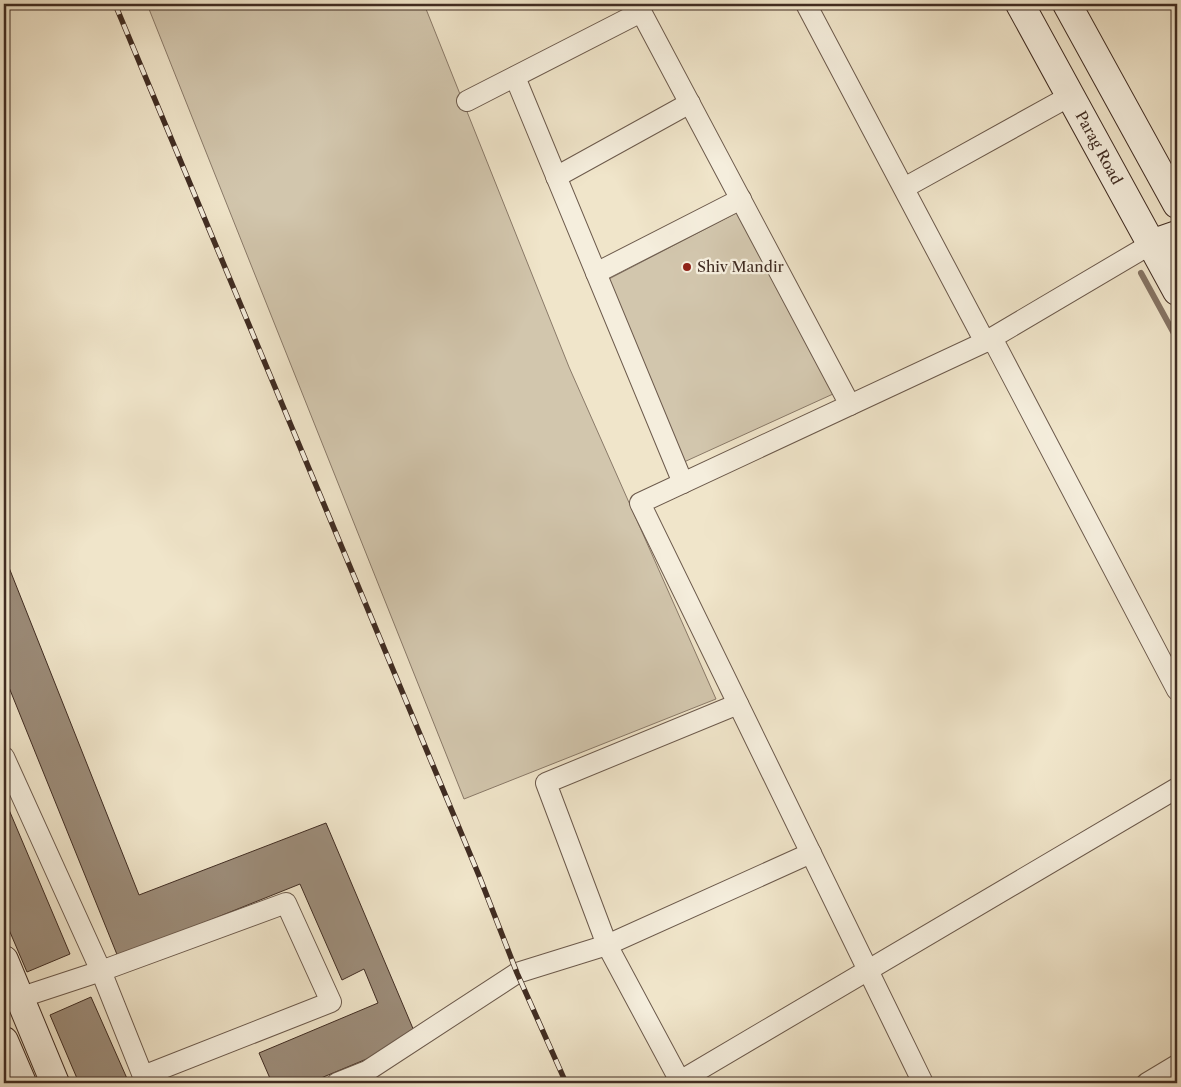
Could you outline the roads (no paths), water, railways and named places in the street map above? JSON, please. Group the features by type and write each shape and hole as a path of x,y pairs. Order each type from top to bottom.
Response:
{"street":[{"path":"806,4 1177,690"},
{"name":"Parag Road","path":"1020,4 1177,291"},
{"path":"1067,4 1176,200 1151,244"},
{"path":"467,101 639,8 850,406"},
{"path":"514,77 683,483"},
{"path":"904,188 1070,96"},
{"path":"556,177 690,103"},
{"path":"596,273 740,199"},
{"path":"923,1083 640,503 989,340 1151,244 1177,235"},
{"path":"738,704 546,783 607,945 680,1082 1177,788"},
{"path":"4,757 101,971 142,1076 331,1002 286,903 101,971 18,998"},
{"path":"338,1083 367,1071 517,974 607,945 810,853"},
{"path":"4,960 18,998 55,1083"},
{"path":"4,1041 22,1083"},
{"path":"1147,1083 1177,1065"}],"waterway":[{"path":"1141,273 1177,339"}],"railway":[{"path":"115,4 480,878 517,973 566,1083"}],"place":[{"name":"Shiv Mandir","path":"687,267"}]}
